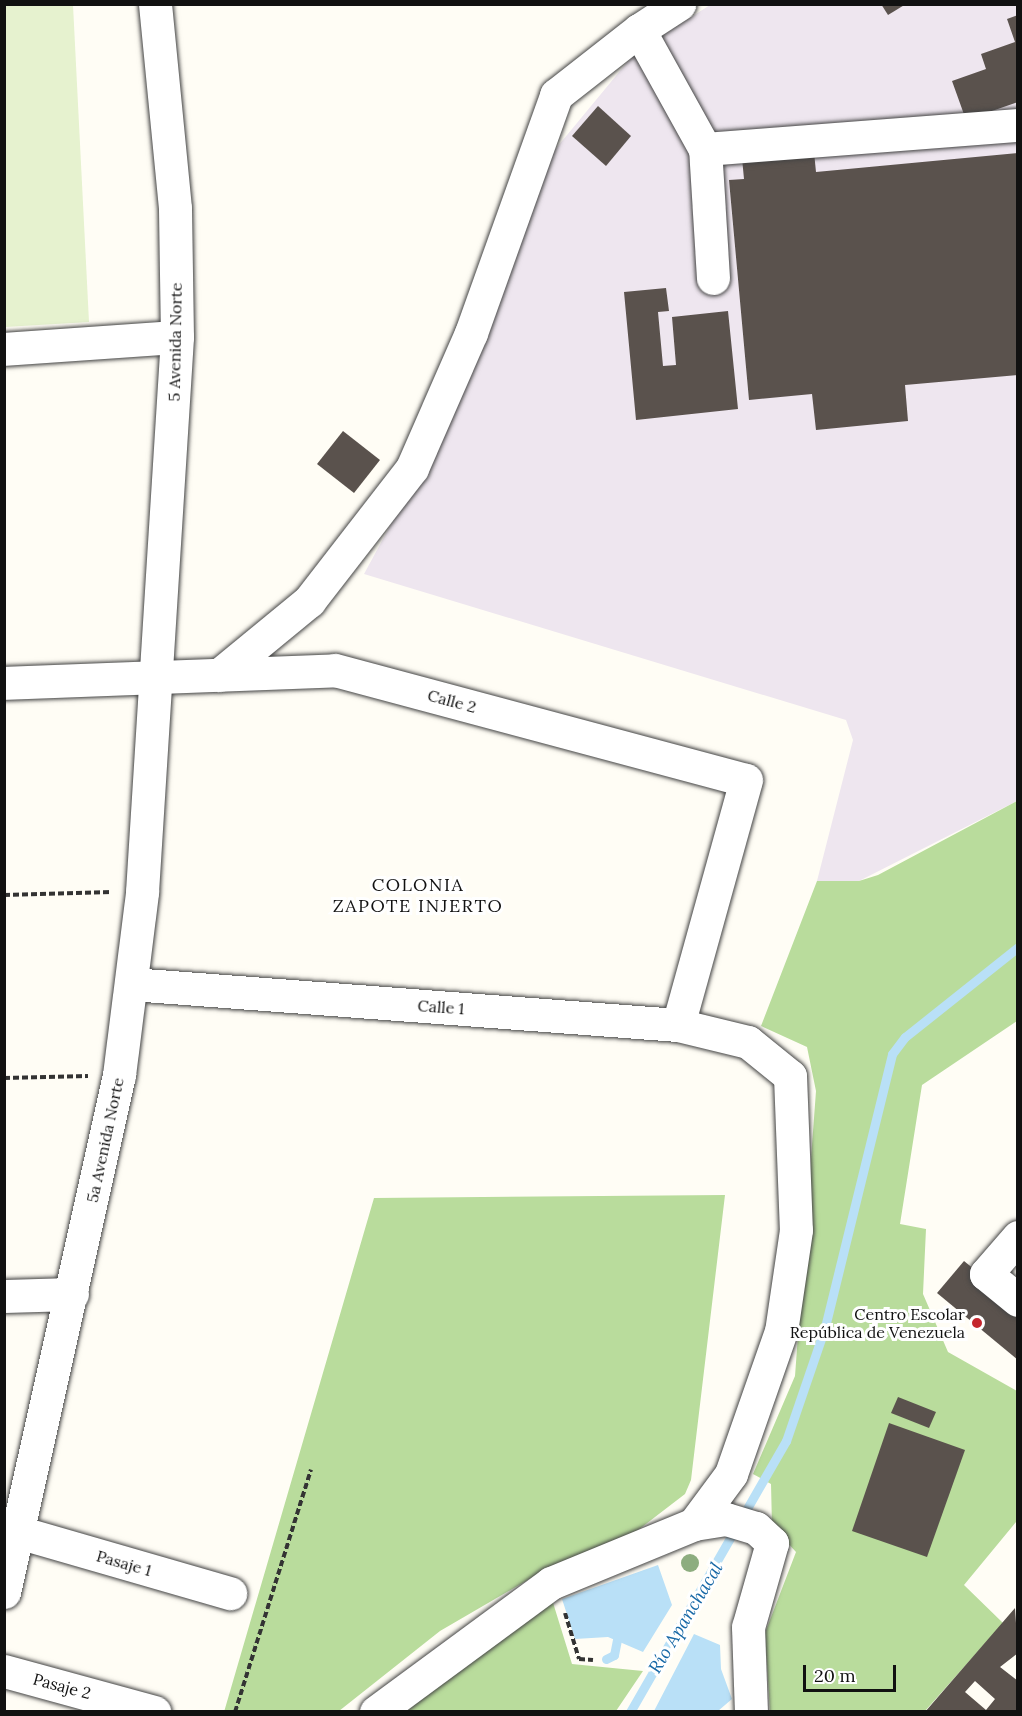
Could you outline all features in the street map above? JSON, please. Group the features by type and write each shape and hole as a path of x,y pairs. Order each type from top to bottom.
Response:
{"street":[{"name":"5 Avenida Norte","path":"152,681 165,564 177,337 164,55 155,4"},
{"path":"164,55 181,4"},
{"path":"219,675 309,601 412,468 471,333 556,95 639,30 679,4"},
{"path":"639,30 705,149 713,278"},
{"path":"705,149 1017,125"},
{"path":"4,349 177,337"},
{"name":"Calle 2","path":"4,683 152,681 335,669 746,780 678,1025"},
{"name":"5a Avenida Norte","path":"4,1592 119,1076 142,892 152,681"},
{"name":"Calle 1","path":"131,984 678,1025 748,1042 790,1077 796,1230 777,1342 731,1474 694,1524"},
{"path":"1017,1237 986,1274 1017,1300"},
{"path":"4,1296 72,1294"},
{"path":"376,1712 521,1600 694,1524 726,1519 756,1528 772,1543 748,1627 751,1712"},
{"name":"Pasaje 1","path":"18,1532 230,1593"},
{"name":"Pasaje 2","path":"4,1671 154,1712"}],"path":[{"path":"4,895 119,892"},
{"path":"4,1078 95,1076"},
{"path":"235,1712 310,1470"},
{"path":"573,1637 579,1659 593,1660"}],"shaded area":[{"path":"710,5 1017,5 1017,801 859,881 817,881 853,740 846,720 364,574 460,397 553,152 634,54"}],"green space":[{"path":"5,4 73,5 89,322 5,327"},
{"path":"1017,801 1017,1021 922,1085 900,1224 926,1229 923,1294 948,1352 1017,1391 1016,1522 964,1585 1003,1623 925,1711 770,1711 765,1633 796,1552 772,1526 771,1484 753,1474 795,1376 816,1091 807,1047 761,1026 817,881 859,881 878,875"},
{"path":"725,1195 691,1480 685,1494 612,1550 538,1574 440,1631 339,1711 224,1712 374,1198"},
{"path":"550,1593 572,1664 643,1671 616,1711 406,1712"}],"water":[{"path":"658,1565 672,1605 643,1652 608,1637 575,1639 562,1599"},
{"path":"694,1634 720,1645 721,1669 732,1699 718,1711 654,1711"}],"building":[{"path":"881,4 906,4 888,15"},
{"path":"1018,15 1018,102 966,120 952,81 986,69 981,54 1015,42 1007,19"},
{"path":"598,106 631,136 606,166 572,136"},
{"path":"814,152 816,172 1018,153 1018,375 905,385 908,421 816,430 812,394 749,400 729,180 744,179 742,158"},
{"path":"666,288 669,311 658,312 663,366 676,365 672,317 728,311 738,409 636,420 624,292"},
{"path":"343,431 380,460 354,493 317,464"},
{"path":"964,1261 1018,1305 1018,1360 937,1293"},
{"path":"898,1397 936,1412 929,1428 891,1413"},
{"path":"889,1423 965,1450 927,1557 852,1531"},
{"path":"1015,1608 1018,1653 1000,1667 1018,1681 1018,1712 925,1712","holes":["975,1681 995,1699 986,1710 965,1692"]}],"waterway":[{"name":"Río Apanchacal","path":"630,1712 786,1441 825,1327 892,1054 905,1037 1018,947"},
{"path":"606,1659 614,1655 617,1639"}],"place":[{"name":"Centro Escolar República de Venezuela","path":"977,1323"}],"district":[{"name":"COLONIA ZAPOTE INJERTO","path":"418,896"}]}
